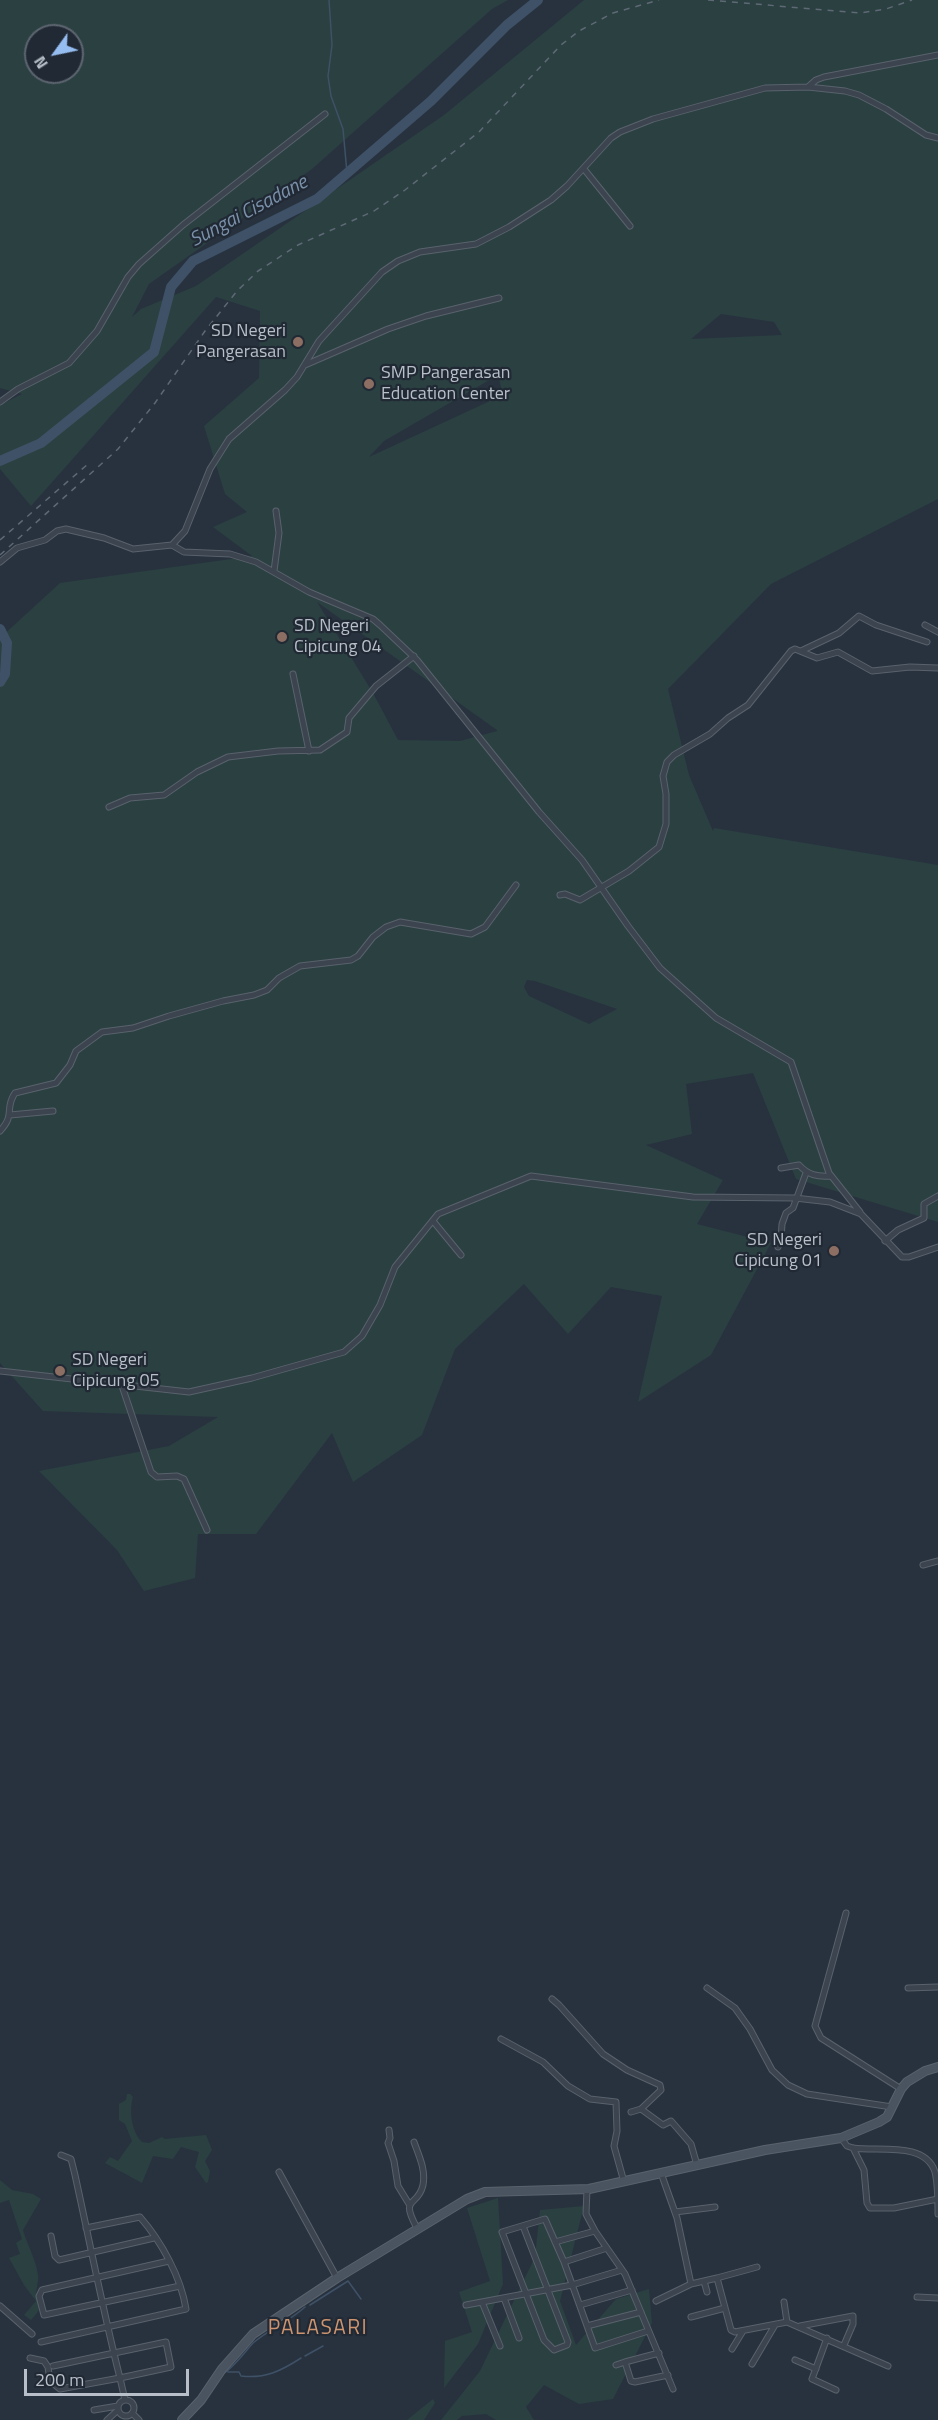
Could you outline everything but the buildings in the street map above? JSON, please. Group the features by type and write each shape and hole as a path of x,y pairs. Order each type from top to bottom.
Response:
{"main road":[{"path":"182,2420 201,2400 222,2369 253,2334 337,2278 467,2199 485,2192 587,2189 781,2147 841,2138 886,2117 901,2089 915,2077 938,2067"}],"street":[{"path":"808,87 824,77 938,55"},
{"path":"172,545 185,531 210,469 229,439 280,395 319,341 387,267 429,250 470,245 487,239 551,200 584,169 611,138 637,125 765,88 808,87 859,95 886,109 926,135 938,138"},
{"path":"0,402 18,389 69,363 100,327 128,277 139,264 183,225 325,114"},
{"path":"584,169 630,226"},
{"path":"303,366 388,329 426,316 499,298"},
{"path":"274,571 279,533 276,511"},
{"path":"0,562 17,548 45,540 57,531 66,529 104,538 133,549 172,545 184,552 242,557 274,571 318,597 373,619 414,656 539,812 582,860 645,949 680,988 728,1026 791,1062 831,1176 861,1214 899,1255 905,1257 938,1247"},
{"path":"801,651 839,633 859,616 876,625 927,642"},
{"path":"925,625 938,632"},
{"path":"560,895 568,894 578,901 637,866 659,847 666,824 667,806 663,776 667,762 745,708 787,654 795,649 820,658 838,652 872,672 938,668"},
{"path":"109,807 130,798 164,795 197,772 228,757 321,749 347,732 349,718 376,687 414,656"},
{"path":"293,674 309,751"},
{"path":"0,1131 7,1123 10,1115 10,1102 15,1093 56,1083 70,1065 76,1051 102,1032 133,1028 223,1001 254,995 267,990 279,978 300,966 351,960 358,956 373,937 392,923 400,922 471,934 485,927 516,885"},
{"path":"10,1115 53,1111"},
{"path":"781,1168 799,1165 806,1173 820,1177 831,1176"},
{"path":"778,1247 786,1213 793,1208 806,1173"},
{"path":"0,1371 189,1392 252,1378 344,1352 362,1336 380,1305 395,1267 433,1221 444,1211 531,1176 693,1197 795,1198 830,1202 861,1214"},
{"path":"885,1240 898,1230 922,1220 925,1216 924,1204 938,1196"},
{"path":"433,1221 461,1255"},
{"path":"122,1386 151,1472 161,1478 177,1476 184,1479 207,1530"},
{"path":"923,1565 938,1562"},
{"path":"846,1913 815,2026 816,2031 821,2038 901,2089"},
{"path":"908,1988 938,1987"},
{"path":"707,1988 735,2008 750,2029 772,2070 788,2085 807,2094 892,2107"},
{"path":"552,1999 603,2054 627,2070 660,2085 661,2090 641,2109 632,2112"},
{"path":"501,2039 543,2062 568,2086 590,2098 616,2102 615,2146 624,2182"},
{"path":"641,2109 663,2125 671,2121 692,2144 697,2165"},
{"path":"389,2130 388,2143 394,2161 396,2182 409,2204"},
{"path":"841,2138 847,2146 853,2148 915,2153 923,2156 935,2166 938,2214"},
{"path":"414,2142 422,2164 423,2183 421,2190 409,2204 408,2211 417,2228"},
{"path":"853,2148 864,2170 867,2203 870,2208 894,2208 938,2199"},
{"path":"61,2155 70,2158 125,2400 133,2405 132,2413"},
{"path":"279,2172 337,2278"},
{"path":"661,2173 675,2212 691,2284"},
{"path":"587,2189 586,2214 622,2270 632,2290 673,2389"},
{"path":"675,2212 716,2207"},
{"path":"41,2342 185,2311 180,2286 169,2260 140,2217 86,2228"},
{"path":"523,2226 568,2342 567,2345 554,2350 544,2340 502,2232 546,2219 595,2349 648,2331"},
{"path":"555,2242 595,2231"},
{"path":"51,2236 55,2256 59,2260 154,2238"},
{"path":"564,2262 607,2248"},
{"path":"169,2260 42,2290 39,2296 44,2315 180,2286"},
{"path":"657,2301 691,2284 757,2267"},
{"path":"466,2305 572,2285 622,2270"},
{"path":"717,2278 731,2330 743,2331 787,2322 888,2366"},
{"path":"704,2281 707,2292"},
{"path":"580,2305 632,2290"},
{"path":"917,2297 938,2298"},
{"path":"504,2298 519,2338"},
{"path":"482,2302 500,2346"},
{"path":"784,2302 787,2322"},
{"path":"0,2306 32,2334"},
{"path":"692,2317 725,2308"},
{"path":"587,2326 641,2312"},
{"path":"800,2326 853,2316 853,2324 844,2345"},
{"path":"752,2364 775,2325"},
{"path":"732,2349 743,2331"},
{"path":"827,2338 812,2379 836,2390"},
{"path":"30,2358 44,2361 48,2367 50,2381 60,2389 171,2367 166,2342 53,2366"},
{"path":"616,2365 659,2353"},
{"path":"795,2360 816,2369"},
{"path":"625,2362 630,2381 668,2375"},
{"path":"108,2420 125,2400"},
{"path":"94,2410 118,2408"},
{"path":"118,2408 123,2416 132,2413"},
{"path":"132,2413 139,2420"}],"green space":[{"path":"0,0 508,0 492,9 312,169 149,284 132,317 141,309 196,286 444,115 584,0 938,0 938,499 771,584 668,689 689,775 713,831 714,828 938,865 938,1222 796,1179 753,1073 686,1084 692,1134 646,1145 723,1180 697,1224 771,1243 711,1355 638,1402 662,1296 611,1287 568,1334 524,1284 455,1349 422,1435 353,1482 332,1433 256,1534 198,1534 195,1578 144,1591 117,1550 39,1471 169,1446 218,1417 43,1411 0,1363 0,638 60,583 252,556 213,527 247,512 225,494 204,426 259,378 260,311 216,297 31,506 0,469 0,405 22,394 0,388","holes":["721,314 774,322 782,335 691,339","498,375 503,395 369,457 384,441","317,602 497,731 460,741 398,740 373,693","527,980 535,981 617,1009 589,1024 529,996 524,987"]},
{"path":"127,2094 133,2097 132,2120 135,2132 142,2142 149,2143 162,2137 165,2139 206,2135 212,2150 205,2161 210,2171 208,2182 206,2183 195,2167 199,2152 181,2147 173,2159 153,2156 142,2183 105,2163 110,2157 118,2161 132,2141 125,2124 119,2120 119,2104 126,2100"},
{"path":"0,2180 12,2190 33,2194 41,2199 23,2230 38,2275 36,2295 39,2310 31,2320 24,2315 36,2301 9,2258 20,2254 16,2243 22,2239 9,2200 0,2203"},
{"path":"498,2198 503,2284 478,2344 444,2388 445,2341 472,2332 459,2292 490,2281 467,2208"},
{"path":"584,2206 560,2301 576,2345 616,2299 649,2289 652,2323 613,2399 579,2404 544,2385 526,2407 534,2420 496,2420 486,2414 462,2416 457,2420 441,2420 480,2371 535,2257 540,2210"},
{"path":"433,2399 435,2403 424,2420 407,2420"}],"waterway":[{"path":"329,0 332,45 328,76 331,96 343,129 347,173"},
{"name":"Sungai Cisadane","path":"0,461 41,443 154,352 171,287 193,261 317,199 431,101 507,25 538,0"},
{"name":"Sungai Cisadane","path":"0,629 7,643 5,674 0,682"},
{"path":"310,2305 348,2281 361,2299"},
{"path":"223,2374 253,2343 305,2307"},
{"path":"305,2356 323,2346"},
{"path":"228,2372 239,2372 241,2376 250,2377 265,2375 280,2370 301,2358"}],"railway":[{"path":"0,555 118,449 155,403 205,331 237,291 258,271 298,245 374,211 405,190 479,132 561,45 579,31 613,13 659,0"},
{"path":"708,0 860,13 886,9 912,0"},
{"path":"0,540 88,464"}],"place":[{"name":"SD Negeri Pangerasan","path":"298,342"},
{"name":"SMP Pangerasan Education Center","path":"369,384"},
{"name":"SD Negeri Cipicung 04","path":"282,637"},
{"name":"SD Negeri Cipicung 01","path":"834,1251"},
{"name":"SD Negeri Cipicung 05","path":"60,1371"}],"district":[{"name":"PALASARI","path":"318,2329"}]}
